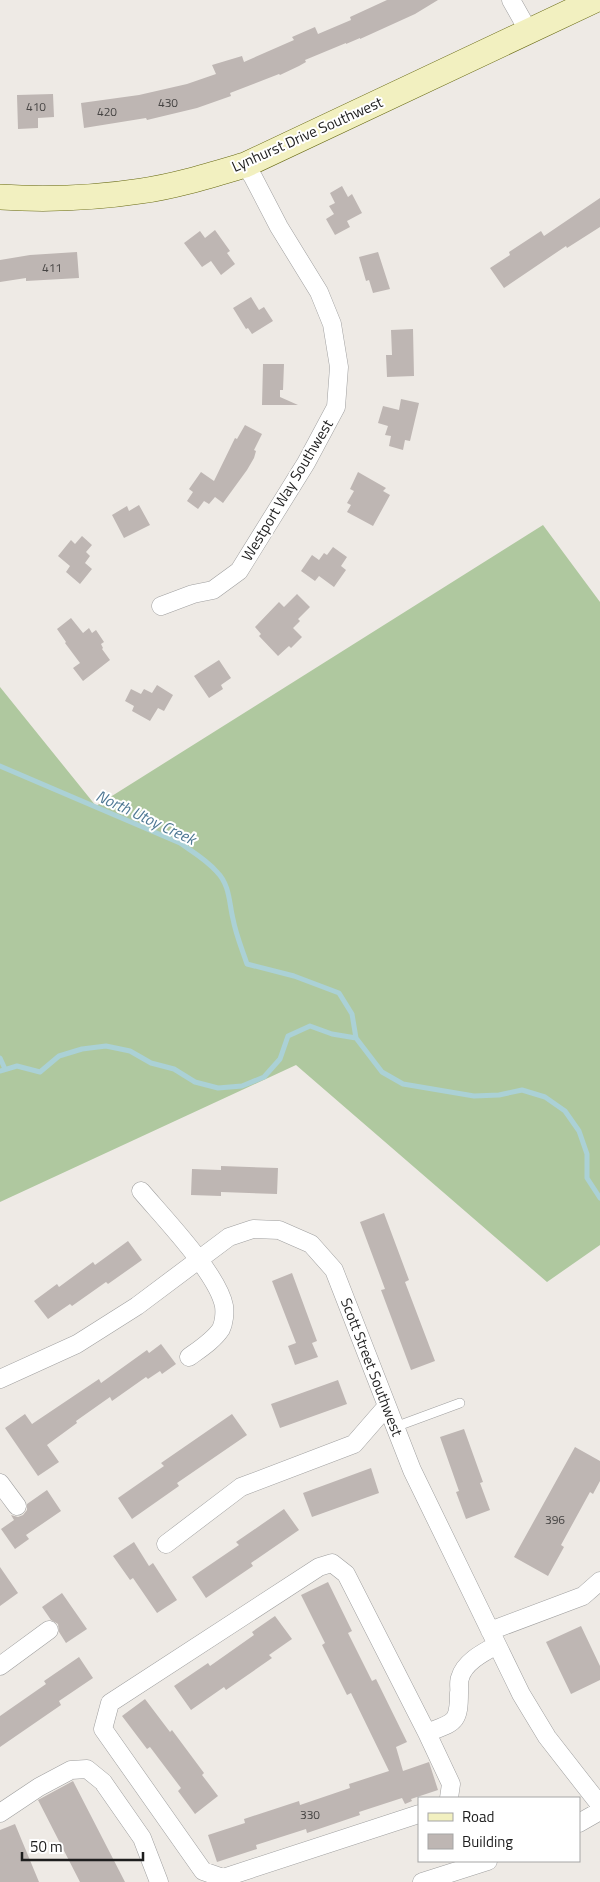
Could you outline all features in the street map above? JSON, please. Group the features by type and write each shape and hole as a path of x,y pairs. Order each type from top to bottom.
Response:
{"street":[{"path":"511,0 529,32"},
{"name":"Lynhurst Drive Southwest","path":"0,197 20,199 95,197 142,191 245,165 595,0"},
{"name":"Westport Way Southwest","path":"161,606 193,594 213,590 239,571 306,463 336,407 339,367 332,324 319,292 283,234 245,165"},
{"path":"141,1191 198,1260 216,1286 224,1306 221,1329 211,1340 189,1357"},
{"name":"Scott Street Southwest","path":"0,1378 77,1344 137,1306 229,1236 253,1229 279,1230 311,1244 334,1270 412,1470 521,1694 546,1737 600,1805"},
{"path":"166,1544 241,1487 354,1444 387,1406"},
{"path":"0,1483 17,1506"},
{"path":"418,1814 224,1878 212,1878 203,1871 103,1728 110,1703 319,1567 332,1563 346,1574 427,1733 450,1784 449,1797"},
{"path":"427,1733 454,1722 459,1705 460,1677 470,1662 494,1638 583,1596 600,1581"},
{"path":"0,1666 49,1630"},
{"path":"0,1813 39,1787 71,1770 87,1769 103,1782 142,1838 159,1882"},
{"path":"580,1822 600,1811"},
{"path":"422,1882 485,1862"}],"lane":[{"path":"396,1426 460,1403"}],"green space":[{"path":"543,525 600,602 600,1245 547,1282 296,1065 0,1202 0,687 96,806"}],"building":[{"path":"387,0 438,0 415,14 360,39 305,60 306,62 280,75 230,93 231,96 197,108 147,120 146,118 84,128 81,103 139,95 187,84 216,74 212,65 242,56 244,62 294,40 292,37 315,27 318,34 351,20 350,17"},
{"path":"53,94 54,117 38,118 38,128 18,129 17,95"},
{"path":"342,186 348,197 352,194 362,213 347,221 350,227 335,235 326,219 334,214 329,206 335,203 330,193"},
{"path":"600,198 600,227 567,248 566,246 504,288 490,268 510,255 509,252 541,231 544,236"},
{"path":"215,230 230,251 227,253 235,264 221,275 211,261 202,267 184,243 200,231 205,238"},
{"path":"77,252 79,278 26,281 26,278 0,282 0,260 30,255"},
{"path":"378,252 390,289 373,293 369,280 366,281 359,257"},
{"path":"251,297 259,310 264,307 273,321 252,334 248,328 246,329 233,308"},
{"path":"413,329 414,376 387,377 386,355 392,355 391,330"},
{"path":"263,364 284,364 283,390 280,390 280,397 298,405 262,405"},
{"path":"401,399 419,403 410,441 405,440 403,450 389,446 391,436 385,435 388,426 378,423 383,406 399,410"},
{"path":"245,425 262,434 254,450 256,451 254,458 223,503 215,497 209,504 204,501 198,509 187,501 193,492 189,489 201,472 214,481 235,438 237,439"},
{"path":"358,472 386,488 383,491 390,495 373,526 347,512 351,505 347,503 354,491 350,489"},
{"path":"139,505 150,525 124,538 112,515 127,506 129,511"},
{"path":"82,536 92,545 86,552 90,556 85,563 92,569 80,584 66,572 70,566 58,556 71,540 75,544"},
{"path":"333,547 347,557 341,566 346,570 334,587 319,576 315,581 301,571 312,555 319,560 324,553 327,555"},
{"path":"297,594 310,607 298,619 300,621 293,628 302,637 291,648 289,646 278,656 259,636 261,634 255,627 279,602 284,607"},
{"path":"71,618 83,633 89,628 92,633 96,630 104,642 101,644 102,649 110,660 83,681 73,668 80,663 57,629"},
{"path":"219,660 231,678 221,685 223,689 209,698 194,676"},
{"path":"157,685 173,695 164,711 158,708 150,721 132,711 134,706 125,701 131,689 141,694 144,689 152,693"},
{"path":"221,1166 278,1168 277,1194 221,1192 221,1196 191,1195 192,1169 221,1170"},
{"path":"384,1213 409,1280 405,1282 435,1361 411,1370 381,1290 385,1289 360,1222"},
{"path":"128,1241 142,1260 108,1284 106,1282 72,1306 70,1304 48,1319 34,1301 57,1284 59,1287 93,1262 95,1265"},
{"path":"292,1273 317,1341 312,1343 318,1357 295,1365 288,1346 296,1343 272,1281"},
{"path":"161,1344 176,1364 162,1374 160,1371 148,1379 146,1377 112,1401 110,1397 76,1421 77,1423 47,1445 59,1462 38,1476 5,1428 25,1414 32,1424 99,1379 101,1383 147,1350 149,1353"},
{"path":"338,1380 347,1404 280,1428 271,1404"},
{"path":"232,1414 247,1435 177,1483 179,1486 132,1519 118,1498 164,1466 161,1463"},
{"path":"464,1429 483,1482 480,1483 490,1510 466,1519 456,1492 459,1491 440,1437"},
{"path":"575,1447 600,1461 600,1481 593,1494 590,1492 561,1545 564,1547 548,1576 514,1557"},
{"path":"371,1468 379,1493 312,1517 303,1493"},
{"path":"47,1490 61,1511 26,1535 29,1539 15,1549 1,1529 14,1520 11,1515 18,1517 23,1515 27,1510 27,1504"},
{"path":"284,1509 299,1530 251,1563 253,1566 206,1598 192,1577 239,1545 236,1542"},
{"path":"134,1542 149,1566 153,1563 177,1600 157,1613 133,1578 130,1580 113,1556"},
{"path":"0,1567 18,1593 0,1606"},
{"path":"328,1582 352,1631 348,1633 372,1681 376,1679 407,1742 396,1747 403,1771 429,1762 438,1790 411,1799 412,1801 405,1804 402,1798 359,1812 360,1815 307,1833 306,1829 256,1845 257,1849 217,1862 208,1835 245,1823 244,1819 299,1801 300,1805 350,1788 349,1784 389,1771 351,1693 347,1695 322,1645 325,1643 301,1595"},
{"path":"62,1593 87,1629 66,1643 59,1632 58,1624 51,1620 42,1607"},
{"path":"275,1616 292,1639 269,1655 272,1658 226,1690 224,1687 191,1710 174,1686 208,1663 210,1666 254,1635 252,1632"},
{"path":"581,1626 600,1666 600,1680 571,1694 546,1642"},
{"path":"79,1657 93,1678 59,1701 61,1705 0,1747 0,1716 46,1684 44,1681"},
{"path":"145,1699 170,1732 172,1730 204,1773 202,1775 218,1796 195,1814 178,1791 181,1788 150,1747 147,1749 122,1716"},
{"path":"73,1781 125,1882 80,1882 38,1800"},
{"path":"15,1824 39,1882 0,1882 0,1830"}],"waterway":[{"name":"North Utoy Creek","path":"0,766 180,843 204,860 217,872 224,883 236,931 247,964 294,976 339,993 352,1014 356,1038 382,1072 403,1084 474,1096 499,1095 522,1090 545,1097 565,1111 579,1131 587,1154 587,1178 600,1198"},
{"path":"0,1071 17,1066 40,1072 59,1056 82,1049 106,1046 130,1051 151,1063 174,1069 195,1082 218,1088 242,1086 264,1077 280,1059 288,1036 310,1026 332,1034 356,1038"},
{"path":"0,1058 5,1069"}]}
